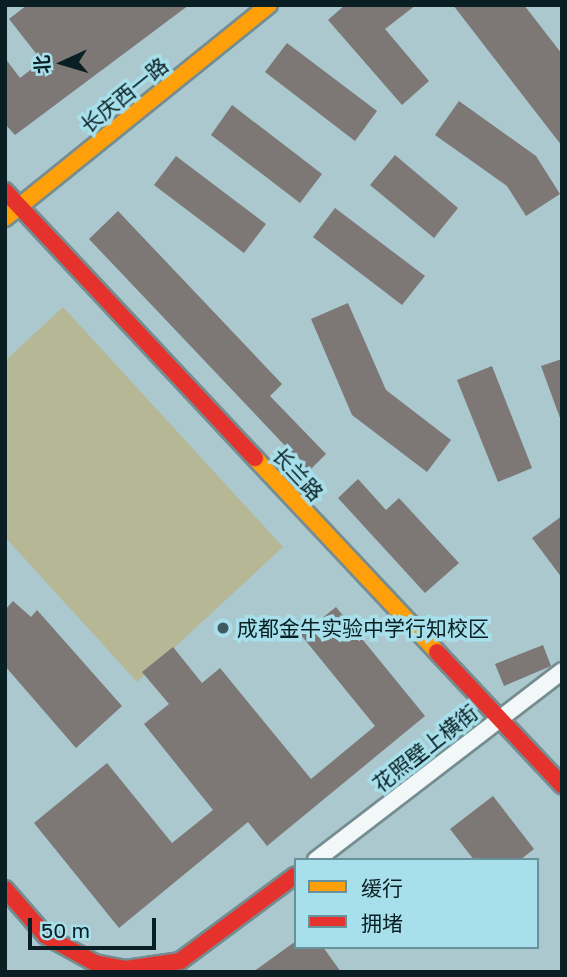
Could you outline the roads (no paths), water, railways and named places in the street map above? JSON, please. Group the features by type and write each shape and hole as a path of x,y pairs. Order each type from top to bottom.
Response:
{"street":[{"name":"长庆西一路","path":"5,218 269,5"},
{"name":"长兰路","path":"5,191 562,785"},
{"name":"花照壁上横街","path":"319,858 498,717 562,671"},
{"path":"5,890 46,936 95,963 126,969 180,961 294,876"}],"place":[{"name":"成都金牛实验中学行知校区","path":"223,628"}]}
